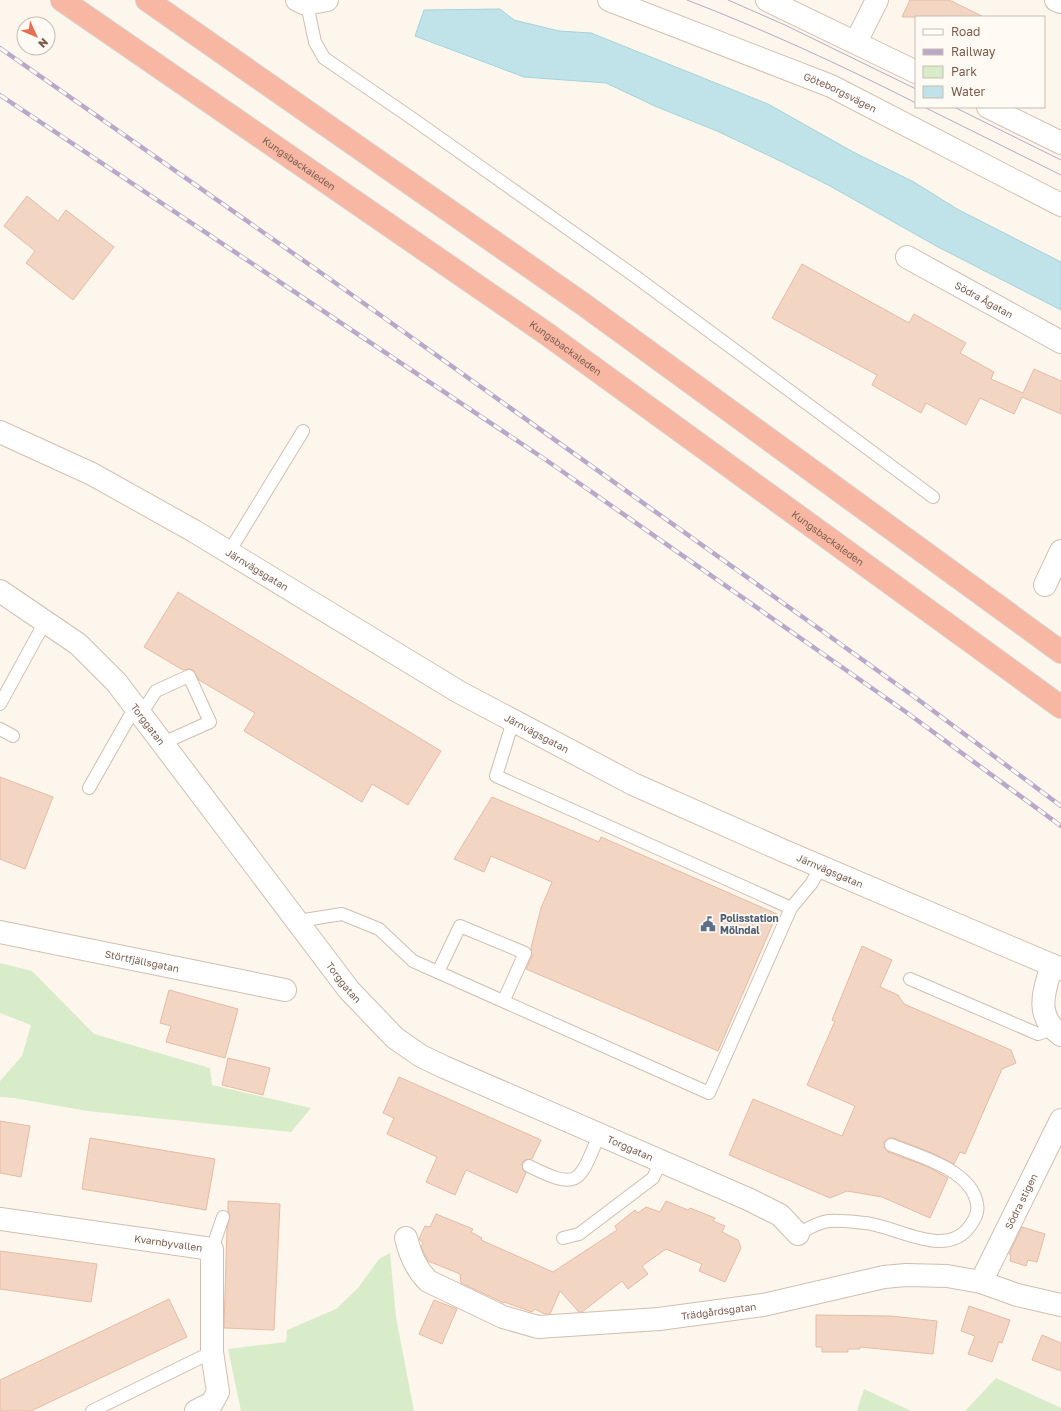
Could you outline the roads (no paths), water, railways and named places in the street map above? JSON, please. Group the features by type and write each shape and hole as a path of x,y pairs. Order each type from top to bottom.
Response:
{"highway":[{"name":"Kungsbackaleden","path":"62,0 547,334 1061,707"},
{"path":"147,0 583,304 1061,652"}],"street":[{"path":"303,1 327,0"},
{"name":"Göteborgsvägen","path":"609,0 831,86 1061,205"},
{"path":"767,0 915,72"},
{"path":"856,42 877,0"},
{"path":"1056,0 1061,2"},
{"path":"990,108 1061,143"},
{"name":"Södra Ågatan","path":"907,257 1061,342"},
{"name":"Järnvägsgatan","path":"0,432 36,450 63,460 92,474 229,552 459,692 634,784 821,867 1056,967"},
{"name":"Järnvägsgatan","path":"0,444 36,450"},
{"path":"1045,586 1061,551"},
{"name":"Torggatan","path":"0,591 46,620 78,644 117,684 349,990 395,1038 421,1056 780,1215 798,1234"},
{"name":"Störtfjällsgatan","path":"0,932 285,990"},
{"path":"1056,967 1043,994 1043,1010 1057,1032"},
{"name":"Södra stigen","path":"981,1282 1061,1120"},
{"name":"Kvarnbyvallen","path":"0,1218 212,1249 212,1352 218,1392 212,1403 196,1411"},
{"name":"Trädgårdsgatan","path":"406,1238 410,1252 419,1272 428,1281 503,1317 538,1327 659,1319 763,1305 884,1277 906,1275 947,1276 981,1282 1017,1295 1061,1305"}],"lane":[{"path":"303,1 314,42 324,58 413,119 629,273 933,497"},
{"path":"229,552 303,431"},
{"path":"0,704 46,620"},
{"path":"89,788 138,711 156,691 189,676 210,722 163,743"},
{"path":"513,721 496,776 791,908"},
{"path":"0,729 13,736"},
{"path":"298,921 342,914 379,929 413,961 504,1000 709,1093 791,908 812,884 821,867"},
{"path":"438,972 460,926 525,953 504,1000"},
{"path":"910,979 1038,1034 1057,1032"},
{"path":"529,1166 561,1180 569,1181 583,1171 599,1135"},
{"path":"798,1234 828,1221 867,1223 920,1238 943,1241 959,1238 967,1231 974,1220 978,1209 976,1194 969,1184 952,1170 891,1144"},
{"path":"563,1238 579,1234 653,1178 661,1161"},
{"path":"212,1249 222,1217"},
{"path":"92,1411 212,1352"}],"water":[{"path":"500,9 514,20 559,31 591,33 768,104 855,153 914,182 957,209 1061,262 1061,310 938,247 830,186 776,159 717,131 657,107 606,83 524,77 415,36 424,10"}],"tram line":[{"path":"687,0 803,48 915,102"},
{"path":"728,0 785,25 915,89"},
{"path":"926,108 1061,175"},
{"path":"956,108 1061,160"}],"railway":[{"path":"0,48 327,277 916,698 1061,806"},
{"path":"0,95 546,460 906,712 1061,826"}],"place":[{"name":"Polisstation Mölndal","path":"708,924"}]}
